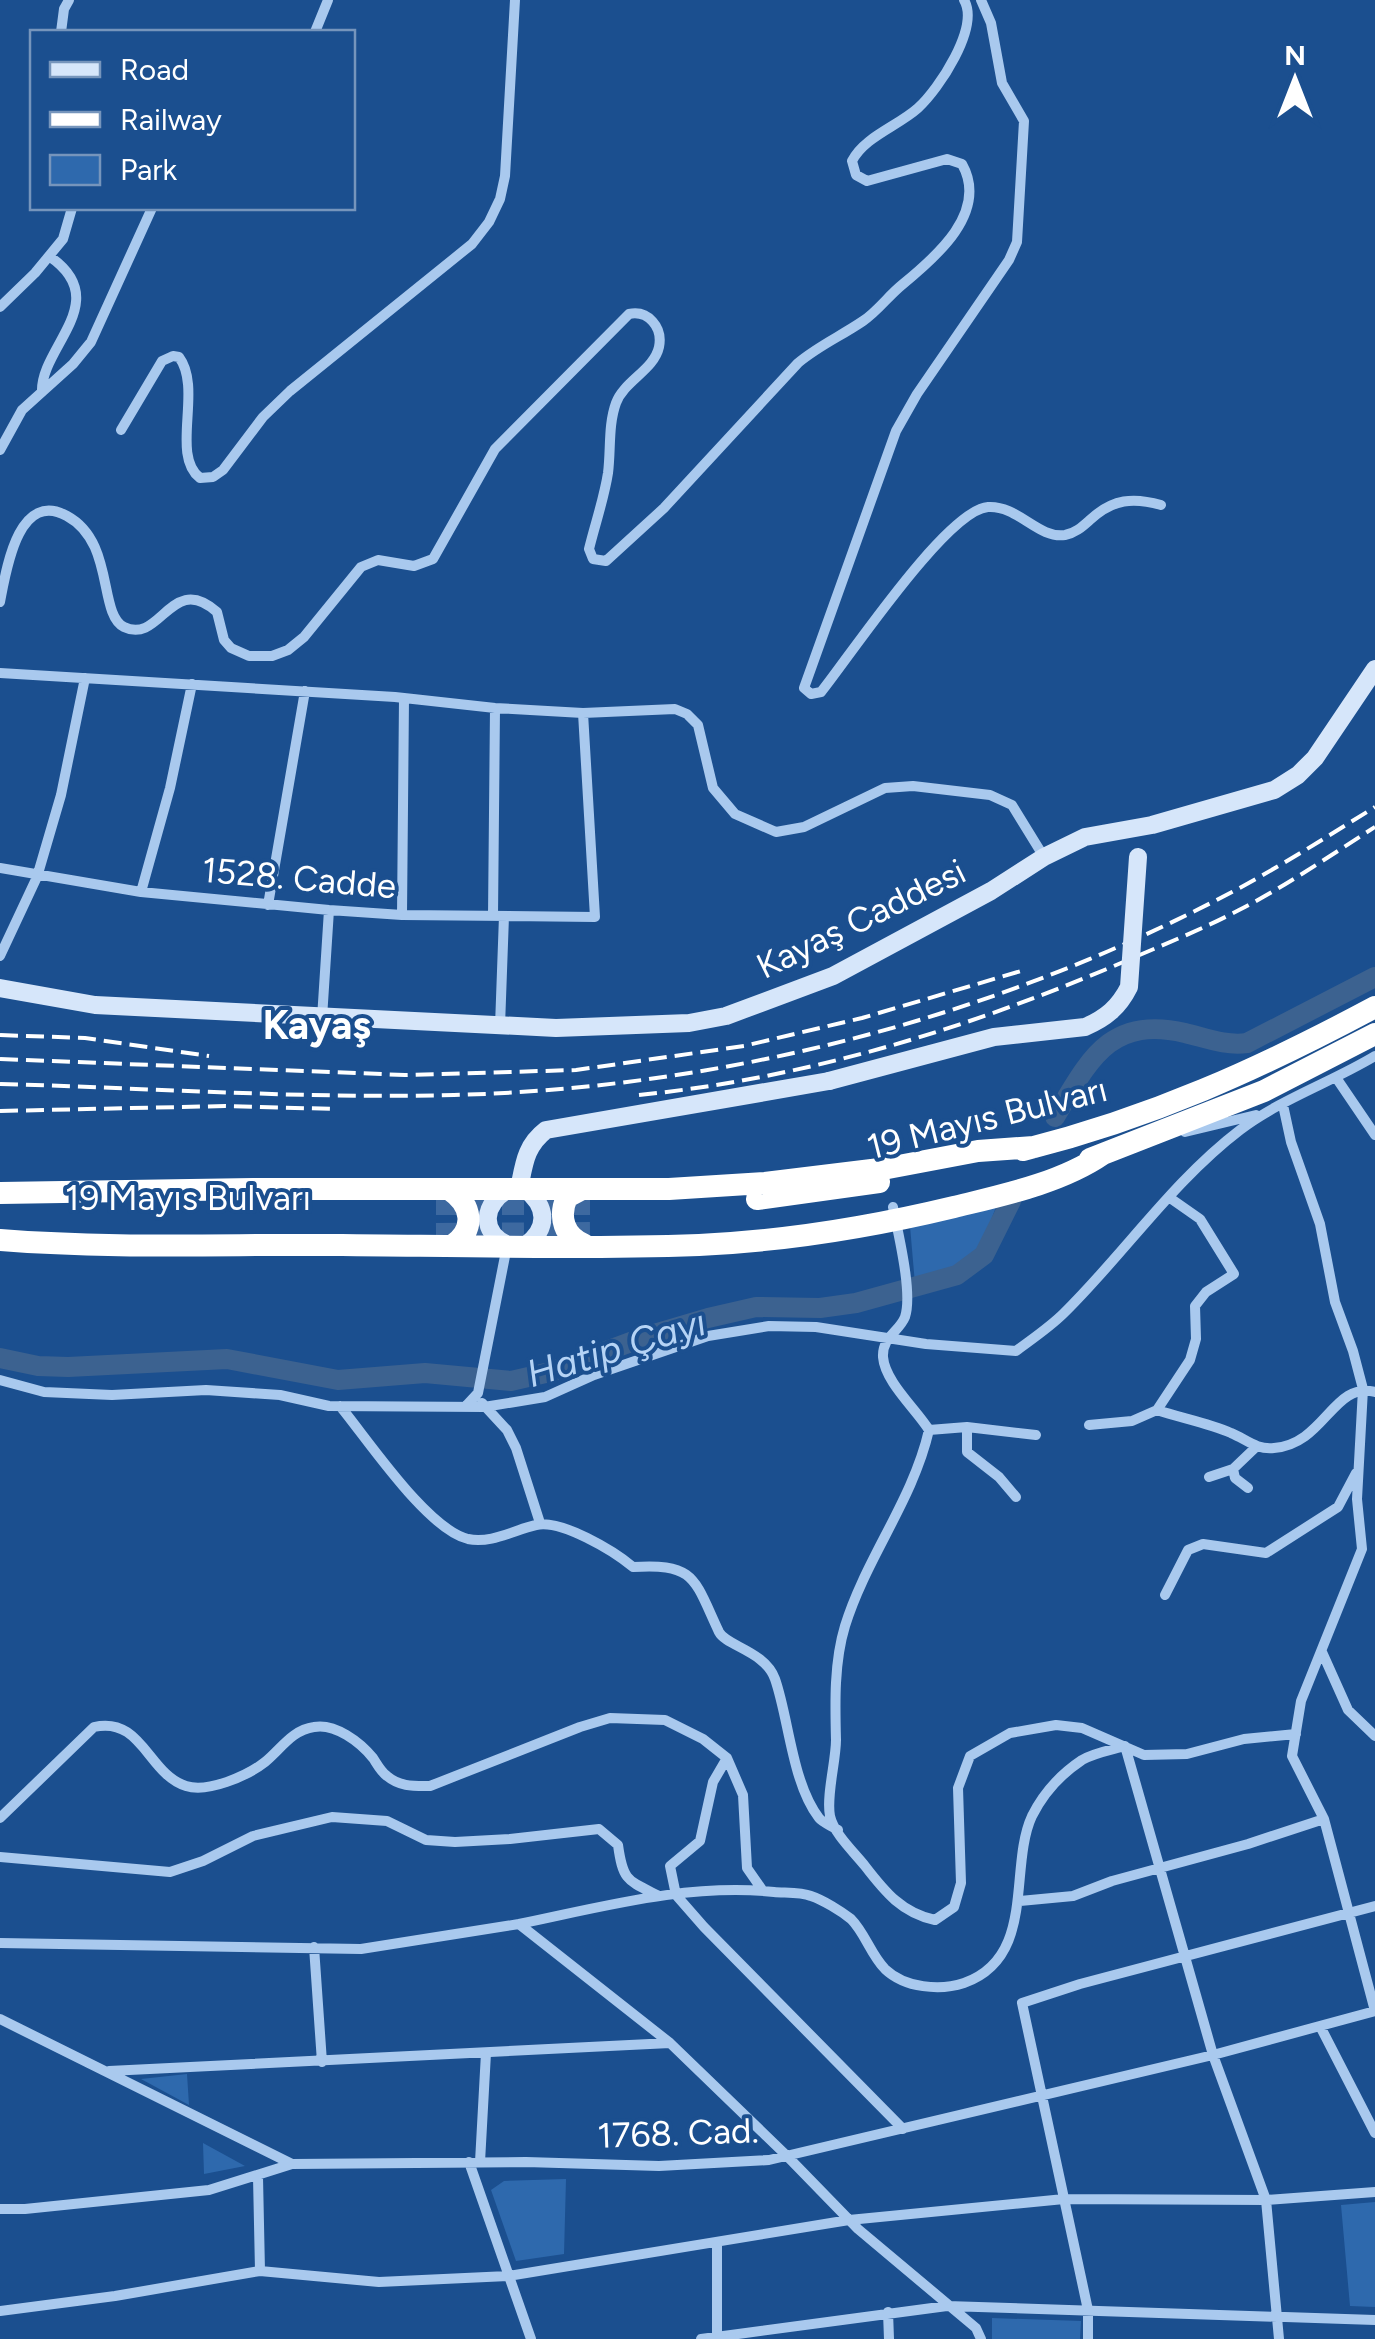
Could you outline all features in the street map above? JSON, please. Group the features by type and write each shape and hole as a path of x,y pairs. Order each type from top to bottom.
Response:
{"highway":[{"name":"19 Mayıs Bulvarı","path":"0,1205 443,1196 518,1190 587,1196 766,1183 986,1155 1090,1132 1186,1099 1375,1007"},
{"name":"19 Mayıs Bulvarı","path":"994,1191 1145,1139 1264,1091 1375,1034"},
{"path":"587,1196 567,1197 562,1216 570,1236 702,1244 806,1234 1032,1185 1084,1168 1103,1154"},
{"path":"0,1193 236,1189 443,1196 466,1206 470,1223 461,1240 129,1244 0,1240"},
{"name":"19 Mayıs Bulvarı","path":"0,1232 444,1240"},
{"path":"444,1240 517,1245 589,1239"}],"street":[{"path":"61,30 69,0"},
{"path":"316,30 328,0"},
{"path":"120,430 162,362 168,357 179,357 188,377 191,468 200,478 213,477 228,465 263,417 290,391 472,244 495,210 505,176 516,0"},
{"path":"0,602 16,537 32,517 43,511 55,511 76,522 93,541 104,568 112,612 124,626 146,626 182,598 190,598 218,612 222,635 231,648 256,657 280,654 304,636 361,568 385,560 421,565 438,555 495,449 628,314 638,312 654,324 659,347 624,389 614,410 606,484 590,549 593,559 606,562 664,508 798,364 869,317 945,246 969,202 970,186 962,164 947,159 868,181 856,175 852,161 862,148 900,123 931,94 968,28 969,10 964,0"},
{"path":"981,0 991,23 1002,82 1024,121 1017,242 896,432 804,688 812,694 822,692 936,543 972,511 986,507 1003,509 1059,535 1077,531 1116,502 1134,499 1161,505"},
{"path":"0,307 63,240 71,210"},
{"path":"0,450 17,416 91,342 151,210"},
{"path":"42,392 42,382 70,329 74,305 70,278 61,264 49,256"},
{"name":"Kayaş Caddesi","path":"0,988 95,1005 500,1026 584,1028 689,1023 740,1012 833,976 1085,837 1146,826 1245,800 1288,782 1327,742 1375,668"},
{"path":"0,673 583,713 675,709 688,714 698,726 713,788 735,814 776,832 804,827 885,788 914,786 990,796 1012,805 1044,857"},
{"path":"0,956 36,877 61,795 85,678"},
{"path":"141,892 170,788 192,684"},
{"path":"268,904 305,692"},
{"path":"402,915 404,698"},
{"path":"495,708 500,1026"},
{"name":"1528. Cadde","path":"0,868 141,892 329,910 402,915 595,917 583,713"},
{"path":"518,1190 530,1144 546,1130 829,1081 976,1041 1085,1027 1100,1020 1122,1000 1128,987 1138,857 1146,826"},
{"path":"322,1018 329,910"},
{"path":"1145,1139 1209,1128 1265,1112 1337,1079 1375,1056"},
{"path":"1337,1079 1375,1135"},
{"path":"1283,1105 1291,1142 1320,1224 1335,1302 1369,1391 1357,1499 1362,1548 1301,1701 1292,1756 1324,1819 1375,2010"},
{"path":"0,1380 44,1392 206,1390 340,1406 484,1407 545,1397 594,1375 708,1336 769,1326 816,1327 1016,1351 1062,1314 1214,1154 1265,1112"},
{"path":"1209,1128 1214,1154"},
{"path":"517,1245 492,1234 487,1216 494,1199 518,1190 536,1198 544,1214 540,1232 517,1245 478,1393 484,1407 507,1430 516,1448 540,1523"},
{"path":"1089,1425 1132,1421 1157,1410 1190,1360 1196,1339 1195,1306 1206,1292 1234,1274 1200,1219 1170,1198"},
{"path":"894,1214 906,1284 905,1317 886,1338 883,1358 891,1378 929,1430 922,1461 844,1628 834,1708 836,1742 830,1816 888,1896 915,1916 935,1920 954,1908 961,1883 958,1788 970,1756 1010,1733 1056,1726 1082,1728 1144,1755 1186,1754 1244,1739 1296,1734"},
{"path":"1157,1410 1230,1432 1256,1447 1274,1448 1302,1441 1319,1428 1326,1414 1354,1392 1369,1391"},
{"path":"465,1407 478,1393"},
{"path":"340,1406 413,1500 464,1538 481,1540 540,1523 617,1554 633,1568 676,1566 688,1575 711,1610 719,1634 726,1641 744,1646 774,1676 802,1782 820,1820 838,1830"},
{"path":"929,1430 967,1427 1036,1435"},
{"path":"967,1427 967,1452 999,1477 1016,1497"},
{"path":"1209,1478 1233,1469 1256,1447"},
{"path":"1165,1595 1188,1550 1204,1544 1266,1553 1326,1517 1348,1491 1360,1462"},
{"path":"1233,1469 1235,1478 1248,1488"},
{"path":"1322,1652 1348,1710 1375,1736"},
{"path":"0,1818 94,1727 109,1724 133,1736 164,1772 183,1786 201,1788 261,1765 296,1732 316,1726 334,1729 353,1740 370,1754 385,1775 405,1786 430,1786 610,1718 665,1720 703,1739 726,1758 743,1795 748,1868 763,1891"},
{"path":"1125,1746 1213,2055 1266,2200 1280,2339"},
{"path":"0,1944 361,1949 660,1897 738,1888 810,1896 852,1920 884,1968 900,1979 944,1987 972,1980 995,1962 1006,1945 1020,1901 1031,1819 1046,1793 1085,1758 1125,1746"},
{"path":"726,1758 713,1782 700,1841 670,1866 676,1895 903,2129"},
{"path":"0,1856 170,1872 253,1836 332,1817 387,1821 426,1840 455,1842 599,1829 618,1844 626,1879 660,1897"},
{"path":"1020,1901 1073,1896 1324,1819"},
{"path":"1088,2339 1088,2310 1022,2003 1375,1906"},
{"path":"519,1924 670,2042 849,2220 976,2328 980,2339"},
{"path":"314,1948 322,2062"},
{"name":"1768. Cad.","path":"2,2018 292,2164 658,2166 788,2156 1213,2055 1375,2010"},
{"path":"1320,2026 1375,2134"},
{"path":"108,2071 670,2042"},
{"path":"486,2053 474,2162 531,2339"},
{"path":"0,2209 209,2190 292,2164"},
{"path":"258,2176 260,2270"},
{"path":"0,2310 115,2296 260,2270 378,2282 508,2276 849,2220 1064,2199 1266,2200 1375,2192"},
{"path":"717,2243 717,2339"},
{"path":"701,2339 947,2306 1375,2320"},
{"path":"888,2312 889,2339"}],"green space":[{"path":"996,1207 970,1260 915,1284 910,1226"},
{"path":"187,2074 189,2105 141,2079"},
{"path":"203,2143 245,2166 204,2174"},
{"path":"566,2179 564,2254 516,2261 491,2190 504,2181"},
{"path":"1375,2202 1375,2307 1350,2306 1341,2205"},
{"path":"992,2318 1081,2321 1080,2339 992,2339"}],"waterway":[{"name":"Hatip Çayı","path":"1055,1117 1091,1061 1119,1037 1159,1029 1247,1043 1375,977"},
{"name":"Hatip Çayı","path":"0,1358 68,1367 227,1359 338,1380 425,1373 511,1381 550,1372 708,1318 756,1307 820,1308 856,1303 957,1275 984,1255 1011,1201"}],"tunnel":[{"path":"436,1204 592,1204"},
{"path":"436,1234 593,1233"}],"railway":[{"path":"0,1084 284,1094 454,1095 656,1078 756,1061 952,1010 1048,976 1141,937 1232,892 1375,807"},
{"path":"639,1095 765,1076 827,1062 1010,1007 1225,917 1291,881 1375,827"},
{"path":"0,1059 405,1075 576,1070 744,1046 862,1018 1021,971"},
{"path":"0,1035 85,1038 209,1056"},
{"path":"0,1111 225,1106 335,1109"}],"district":[{"name":"Kayaş","path":"317,1025"}]}
